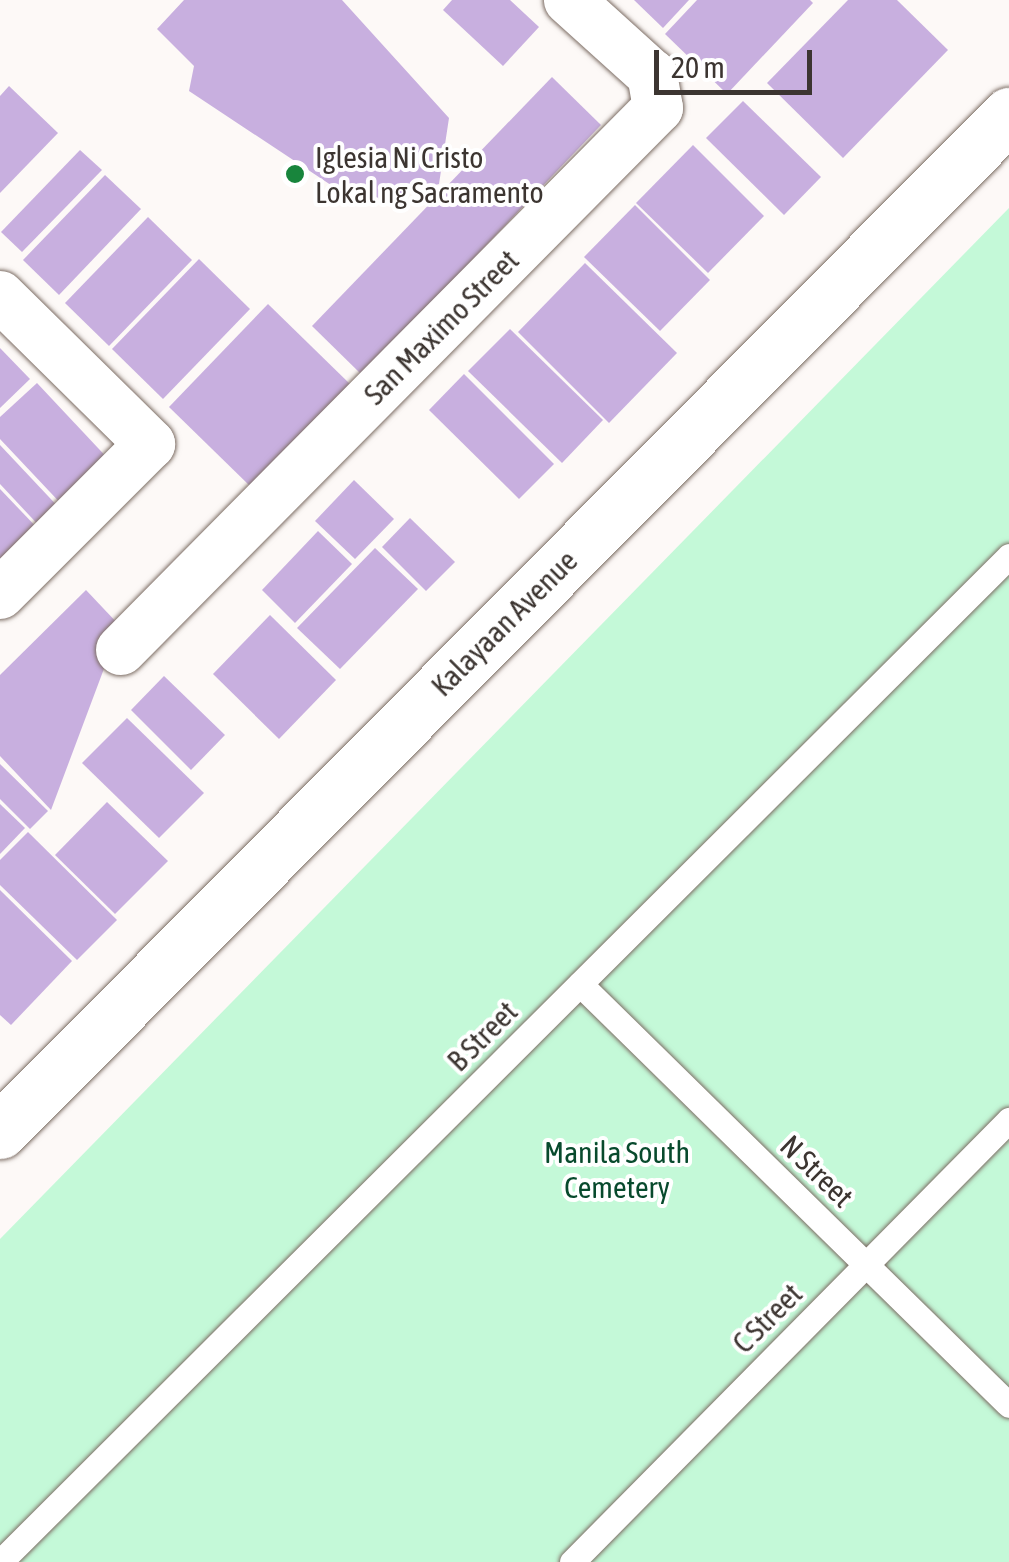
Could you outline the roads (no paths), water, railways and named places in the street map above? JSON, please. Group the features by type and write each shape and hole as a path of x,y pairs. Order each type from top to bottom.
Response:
{"main road":[{"name":"Kalayaan Avenue","path":"0,1131 1009,115"}],"street":[{"name":"San Maximo Street","path":"121,650 658,108 652,75 569,0"},
{"path":"0,296 150,444 0,594"}],"lane":[{"name":"B Street","path":"0,1562 1009,556"},
{"name":"N Street","path":"580,984 1009,1405"},
{"name":"C Street","path":"572,1562 1009,1120"}],"place":[{"name":"Iglesia Ni Cristo Lokal ng Sacramento","path":"295,174"}],"park label":[{"name":"Manila South Cemetery","path":"617,1169"}]}
